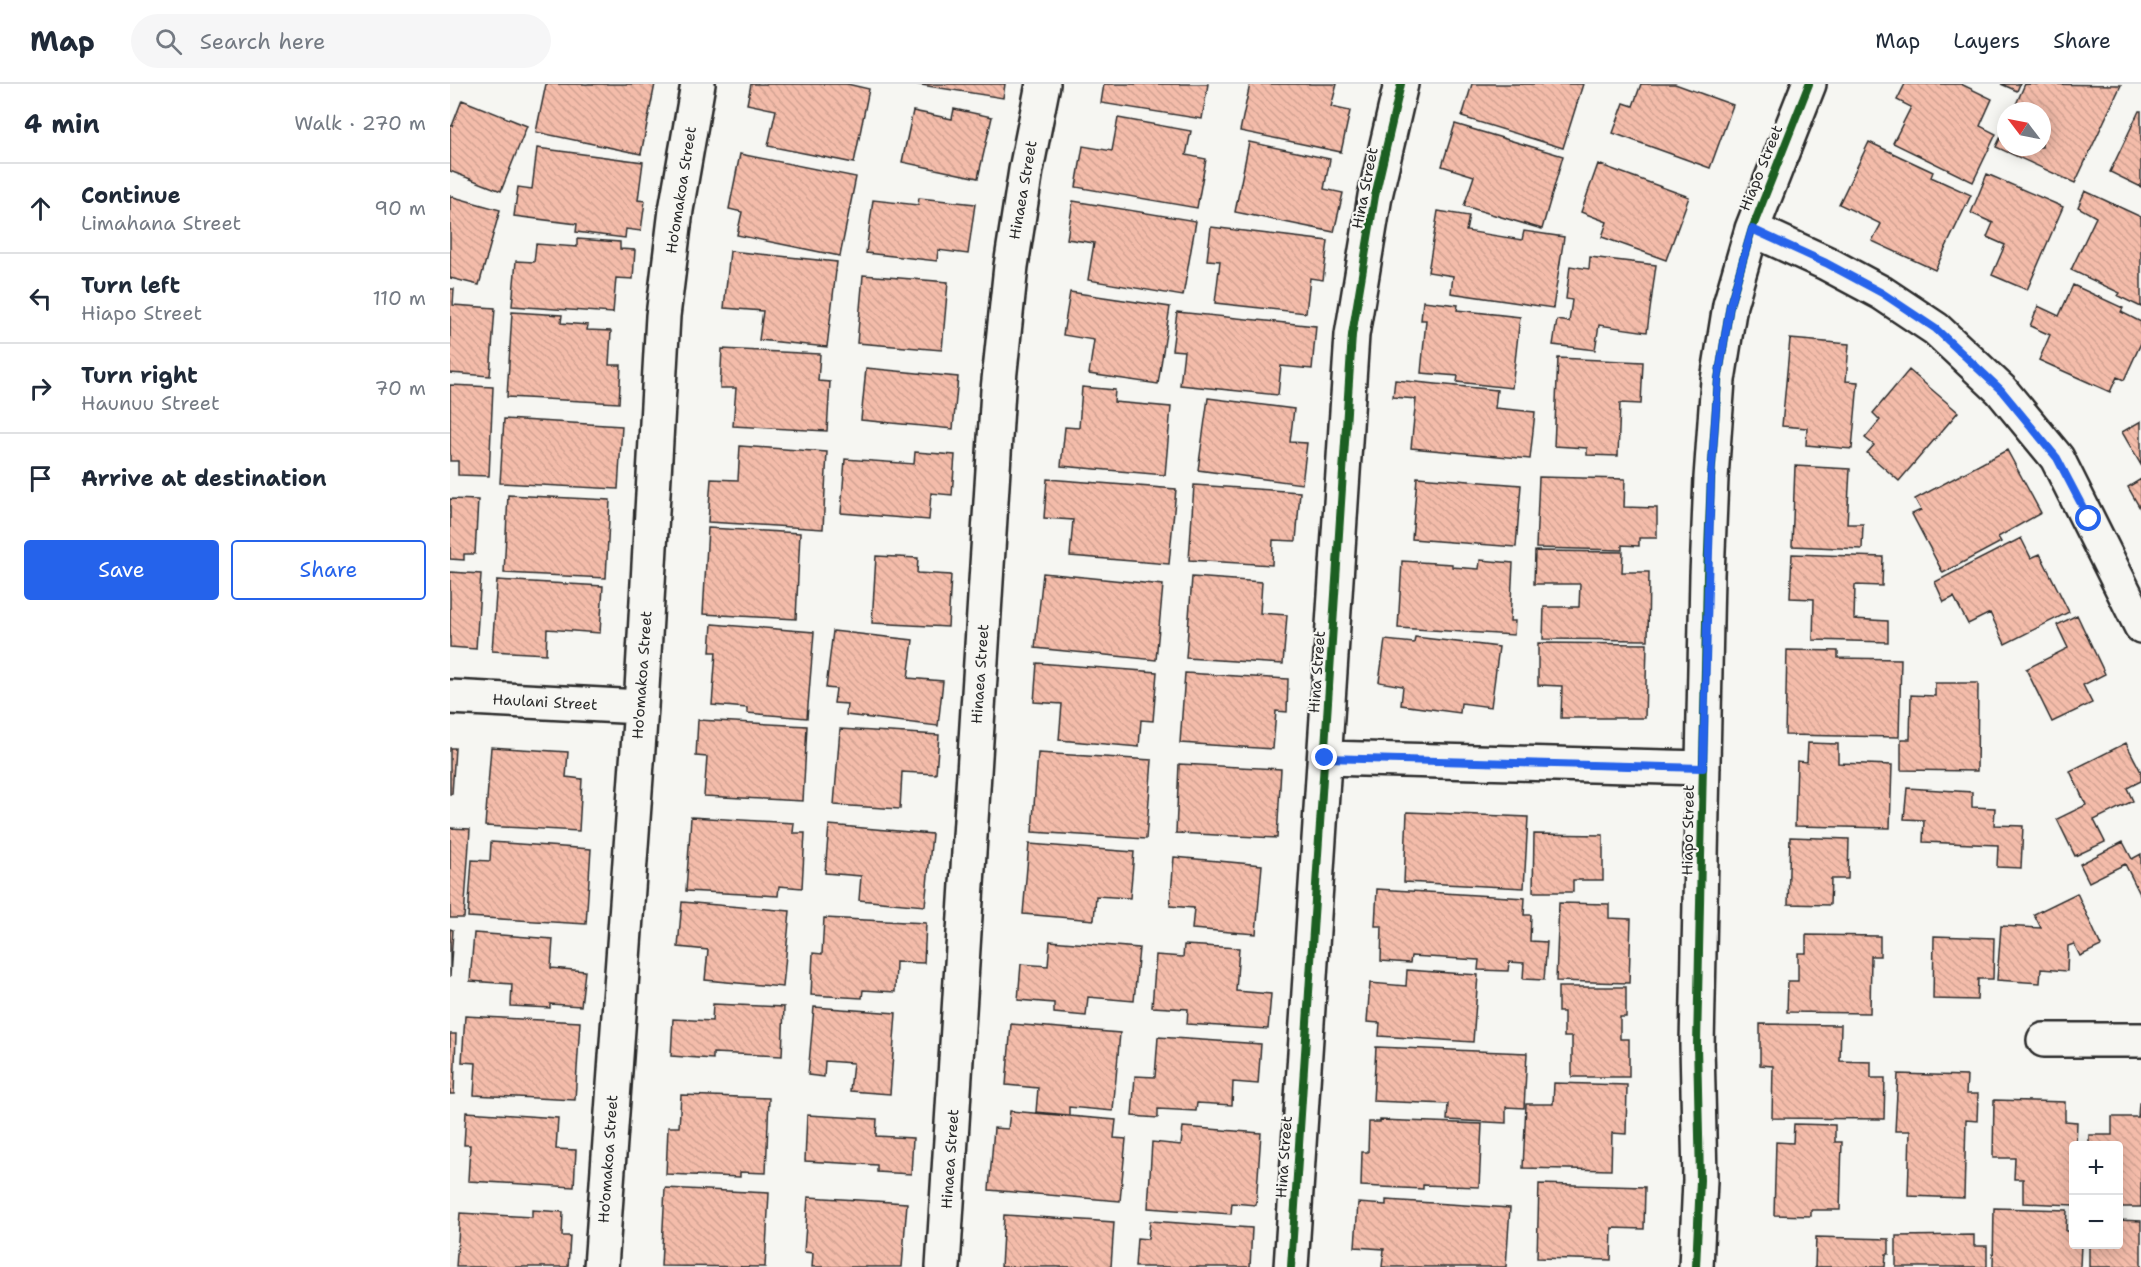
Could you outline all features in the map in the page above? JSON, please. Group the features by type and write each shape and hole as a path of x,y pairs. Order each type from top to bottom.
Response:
{"street":[{"name":"Ho'omakoa Street","path":"601,1267 641,707 663,316 676,210 698,84"},
{"name":"Hinaea Street","path":"943,1267 998,390 1011,266 1026,170 1043,84"},
{"name":"Hina Street","path":"1291,1267 1353,335 1375,196 1401,84"},
{"name":"Hiapo Street","path":"1696,1267 1701,1180 1697,1045 1703,768 1710,511 1718,380 1730,305 1752,229 1809,84"},
{"path":"1752,229 1826,263 1882,293 1936,329 2001,390 2057,458 2141,626"},
{"name":"Haulani Street","path":"450,697 641,707"},
{"path":"1325,758 1703,768"},
{"path":"2044,1040 2141,1040"}],"building":[{"path":"546,84 655,84 641,154 536,132"},
{"path":"751,84 847,84 869,89 854,163 768,146 776,110 747,104"},
{"path":"915,84 1005,84 1003,98"},
{"path":"1104,84 1208,84 1202,119 1101,103"},
{"path":"1250,84 1337,84 1331,107 1350,111 1341,152 1240,131"},
{"path":"1472,84 1583,84 1563,148 1462,117"},
{"path":"1641,84 1675,84 1733,105 1710,168 1613,133 1624,103 1633,106"},
{"path":"1905,84 1961,84 1992,99 1980,126 1996,134 1973,182 1893,143 1911,107 1897,100"},
{"path":"2001,84 2020,84 2017,91"},
{"path":"2025,84 2121,85 2075,183 2016,156 2051,156 2051,102 2017,102"},
{"path":"462,100 527,126 501,191 450,171 450,126 452,126"},
{"path":"954,109 992,117 978,178 902,162 913,111 952,119"},
{"path":"2141,111 2141,187 2110,172"},
{"path":"1118,118 1191,131 1186,155 1206,159 1197,208 1076,187 1083,146 1112,151"},
{"path":"1455,124 1563,156 1542,229 1464,206 1474,176 1442,166"},
{"path":"1249,142 1330,159 1324,189 1343,193 1334,232 1235,212"},
{"path":"1869,142 1933,172 1931,177 1971,195 1935,270 1872,241 1881,224 1839,204"},
{"path":"537,148 643,162 638,200 645,201 641,231 626,229 625,238 576,232 577,224 514,216 518,187 532,189"},
{"path":"740,154 856,177 840,256 737,235 742,212 729,209"},
{"path":"1598,164 1689,197 1666,260 1602,237 1607,222 1581,212"},
{"path":"1987,174 2063,207 2027,290 1992,275 2005,245 1987,237 1993,223 1971,213"},
{"path":"2085,191 2141,217 2141,307 2118,296 2120,293 2071,270 2096,217 2078,207"},
{"path":"450,196 500,210 479,285 450,278"},
{"path":"919,198 975,204 968,254 938,250 937,261 866,253 873,200 918,205"},
{"path":"1073,201 1196,221 1183,296 1088,280 1094,243 1067,239"},
{"path":"1438,211 1469,216 1466,231 1522,240 1524,231 1564,237 1553,308 1451,293 1453,276 1428,272"},
{"path":"1211,227 1328,241 1323,280 1310,278 1306,313 1215,303 1220,261 1207,260"},
{"path":"577,239 620,242 620,249 635,250 633,279 616,278 613,313 512,306 516,261 534,262 536,244 577,247"},
{"path":"730,251 837,262 827,347 759,340 763,311 724,308"},
{"path":"1590,257 1656,265 1647,332 1599,325 1595,350 1553,345 1557,320 1569,322 1572,300 1566,299 1570,266 1589,269"},
{"path":"863,275 948,282 942,350 857,343"},
{"path":"2073,285 2123,308 2121,312 2141,322 2141,343 2124,380 2117,377 2110,392 2039,360 2050,335 2030,326 2038,306 2059,316"},
{"path":"450,289 454,289 453,305 495,308 490,376 450,373"},
{"path":"1070,292 1170,307 1158,384 1089,374 1094,340 1063,335"},
{"path":"1423,301 1458,305 1457,310 1520,317 1512,388 1457,382 1458,376 1421,373 1426,320 1421,320"},
{"path":"512,312 562,315 561,323 588,325 587,330 611,331 609,365 621,365 619,403 507,397"},
{"path":"1177,312 1316,326 1312,369 1281,366 1278,395 1180,385 1184,351 1172,350"},
{"path":"1790,339 1849,344 1846,381 1858,382 1852,449 1806,445 1807,428 1782,426"},
{"path":"722,349 820,354 818,381 830,382 827,431 733,426 736,388 720,388"},
{"path":"1558,358 1643,362 1641,404 1620,403 1618,456 1587,455 1587,448 1554,446"},
{"path":"866,368 958,377 953,429 861,420"},
{"path":"1909,370 1958,412 1899,481 1867,453 1874,445 1865,438 1880,420 1873,413"},
{"path":"1395,380 1497,390 1495,408 1535,412 1530,459 1411,448 1416,399 1393,397"},
{"path":"450,385 493,387 489,476 458,475 458,461 450,461"},
{"path":"1082,387 1115,390 1114,402 1171,407 1165,475 1061,466 1065,427 1079,428"},
{"path":"1208,398 1294,409 1290,442 1307,443 1302,484 1198,470"},
{"path":"504,419 622,426 618,489 500,483"},
{"path":"2141,421 2141,465 2122,432"},
{"path":"740,446 827,452 823,529 708,522 711,479 738,480"},
{"path":"2007,450 2041,513 1998,537 2001,542 1943,573 1912,514 1921,510 1915,499"},
{"path":"915,452 955,455 952,495 931,493 929,520 841,513 845,459 914,464"},
{"path":"1795,466 1850,469 1847,524 1863,524 1862,549 1792,546"},
{"path":"1417,477 1521,485 1516,547 1412,539"},
{"path":"1539,477 1625,479 1624,507 1657,508 1657,538 1639,538 1639,546 1622,545 1622,550 1536,548"},
{"path":"1047,479 1176,489 1169,564 1070,556 1073,520 1044,518"},
{"path":"2141,479 2141,510 2128,487"},
{"path":"1194,485 1300,492 1296,541 1273,540 1272,565 1189,560"},
{"path":"508,495 610,500 606,578 504,573"},
{"path":"450,499 478,500 475,554 464,554 464,560 450,559"},
{"path":"708,528 800,533 796,619 703,614"},
{"path":"2021,538 2031,558 2040,554 2069,612 2005,644 1990,613 1968,624 1954,597 1944,602 1935,582"},
{"path":"1535,551 1623,552 1622,572 1649,572 1648,640 1543,639 1544,607 1579,607 1580,584 1534,584"},
{"path":"1792,554 1883,557 1882,586 1855,585 1854,619 1888,621 1888,642 1813,640 1814,599 1790,598"},
{"path":"876,556 918,558 917,573 951,575 948,627 872,623"},
{"path":"1480,560 1513,563 1510,621 1515,621 1514,635 1398,628 1402,561 1452,564 1452,567 1479,569"},
{"path":"450,572 481,574 476,649 450,647"},
{"path":"1043,573 1163,585 1156,660 1035,648"},
{"path":"1192,577 1262,582 1260,613 1287,615 1283,664 1186,658"},
{"path":"497,580 603,586 600,633 547,629 546,654 492,651"},
{"path":"2077,615 2105,674 2083,685 2092,703 2052,722 2026,669 2068,648 2057,625"},
{"path":"712,624 814,632 807,718 747,713 747,708 712,705 716,652 710,652"},
{"path":"833,631 913,640 908,678 943,681 938,726 846,715 847,704 834,703 836,689 826,688"},
{"path":"1415,637 1499,647 1491,707 1461,703 1460,713 1401,705 1403,686 1379,682 1385,640 1414,643"},
{"path":"1538,643 1647,644 1645,718 1561,718 1562,686 1538,685"},
{"path":"1787,650 1838,651 1838,658 1901,659 1899,737 1785,735"},
{"path":"1037,663 1157,672 1153,721 1141,720 1139,747 1059,740 1062,704 1034,702"},
{"path":"1185,673 1288,679 1287,712 1276,711 1273,749 1180,743"},
{"path":"1935,683 1978,683 1977,771 1901,770 1901,739 1910,739 1911,695 1935,696"},
{"path":"698,720 807,726 803,801 704,796 707,757 696,756"},
{"path":"840,729 939,735 936,774 902,772 900,809 834,805"},
{"path":"1808,743 1838,744 1838,763 1892,765 1890,828 1795,826 1797,761 1807,762"},
{"path":"2126,743 2141,772 2141,781 2127,788 2133,801 2094,820 2105,842 2075,856 2057,819 2086,805 2070,771"},
{"path":"491,747 568,752 566,777 582,779 579,831 485,826"},
{"path":"450,748 455,748 452,794 450,794"},
{"path":"1038,753 1152,760 1146,839 1032,832"},
{"path":"1179,764 1281,769 1277,838 1176,833"},
{"path":"1907,788 1972,792 1972,807 1995,808 1994,825 2023,826 2021,868 1997,867 1998,845 1923,842 1924,820 1904,819"},
{"path":"1407,812 1528,817 1524,888 1404,882"},
{"path":"691,817 794,823 793,833 805,833 802,888 779,886 778,896 686,891"},
{"path":"829,825 932,834 925,906 859,900 861,876 825,873"},
{"path":"450,828 470,829 464,918 450,918"},
{"path":"1534,834 1603,835 1603,880 1573,880 1573,892 1533,892"},
{"path":"1790,837 1849,839 1848,879 1831,879 1830,905 1788,904"},
{"path":"491,842 591,849 586,924 468,917 472,860 490,861"},
{"path":"2123,842 2132,859 2141,854 2141,896 2125,864 2089,882 2080,864"},
{"path":"1029,844 1134,852 1130,898 1096,896 1094,920 1023,914"},
{"path":"1174,857 1262,865 1256,934 1192,929 1194,908 1170,906"},
{"path":"1377,889 1525,898 1524,915 1531,915 1530,941 1547,942 1544,980 1523,979 1524,963 1509,962 1508,971 1478,970 1479,960 1411,956 1410,963 1381,961 1382,926 1375,926"},
{"path":"2077,893 2101,946 2080,956 2074,944 2068,946 2067,971 2041,969 2040,983 1997,980 2001,926 2041,928 2034,914"},
{"path":"682,902 790,911 783,987 705,980 708,950 678,947"},
{"path":"1559,903 1609,904 1609,918 1631,919 1629,983 1556,981"},
{"path":"824,918 926,923 924,963 896,962 895,992 863,990 862,998 811,995 813,953 822,954"},
{"path":"450,929 453,930 450,977"},
{"path":"474,933 553,939 551,968 585,971 581,1006 550,1004 550,1008 511,1006 512,984 470,981"},
{"path":"1806,935 1880,936 1880,956 1871,956 1870,1013 1787,1012 1788,981 1798,981 1798,953 1806,953"},
{"path":"1934,936 1994,938 1993,979 1978,979 1977,1000 1933,999"},
{"path":"1050,941 1139,948 1134,1001 1088,997 1086,1016 1054,1013 1054,1003 1018,1000 1021,964 1048,966"},
{"path":"1184,945 1239,948 1236,991 1271,994 1268,1029 1187,1024 1188,1009 1152,1007 1156,955 1183,957"},
{"path":"1407,970 1478,975 1473,1042 1379,1036 1380,1023 1367,1022 1370,983 1406,986"},
{"path":"1558,987 1626,987 1626,1017 1620,1017 1620,1039 1629,1039 1629,1077 1572,1077 1572,1037 1564,1037 1564,1012 1558,1012"},
{"path":"713,1004 784,1007 782,1056 713,1053 713,1059 671,1056 673,1019 712,1021"},
{"path":"814,1007 896,1013 890,1094 850,1091 853,1063 825,1061 824,1077 808,1075"},
{"path":"465,1016 580,1022 575,1100 474,1095 476,1063 462,1062"},
{"path":"1011,1024 1120,1033 1113,1111 1069,1107 1069,1115 1036,1112 1038,1088 1006,1085"},
{"path":"1760,1024 1841,1025 1840,1061 1871,1062 1871,1078 1885,1078 1884,1119 1772,1118 1773,1066 1760,1065"},
{"path":"450,1034 456,1034 454,1094 450,1094"},
{"path":"1158,1037 1261,1044 1258,1084 1233,1082 1232,1105 1197,1103 1196,1111 1158,1109 1158,1118 1132,1116 1135,1076 1155,1077"},
{"path":"1376,1047 1527,1053 1524,1108 1506,1107 1506,1123 1447,1120 1448,1104 1373,1101"},
{"path":"1898,1074 1967,1076 1966,1094 1978,1094 1977,1121 1966,1120 1964,1198 1908,1196 1910,1131 1895,1131"},
{"path":"1554,1083 1627,1085 1626,1134 1612,1133 1611,1170 1523,1168 1526,1104 1553,1104"},
{"path":"681,1095 769,1098 766,1173 740,1172 740,1177 666,1174 668,1127 679,1127"},
{"path":"1994,1100 2065,1102 2065,1121 2077,1122 2076,1141 2069,1141 2069,1205 2023,1203 2023,1179 2014,1179 2015,1158 1993,1158"},
{"path":"2139,1103 2141,1103 2141,1207 2123,1207 2123,1141 2089,1141 2089,1135 2112,1135 2112,1117 2138,1117"},
{"path":"1010,1111 1116,1120 1114,1138 1126,1139 1120,1201 989,1190 994,1128 1008,1129"},
{"path":"466,1112 558,1118 556,1149 576,1150 574,1187 468,1181 470,1145 464,1145"},
{"path":"807,1115 877,1119 876,1136 913,1138 911,1174 877,1172 877,1165 805,1161"},
{"path":"1380,1120 1482,1124 1479,1187 1423,1185 1423,1189 1361,1186 1362,1152 1368,1152 1369,1122 1380,1122"},
{"path":"1794,1124 1835,1125 1835,1142 1842,1142 1840,1210 1811,1210 1811,1216 1774,1215 1776,1142 1793,1143"},
{"path":"1183,1127 1261,1133 1256,1205 1232,1203 1231,1214 1148,1208 1152,1142 1181,1145"},
{"path":"1539,1184 1645,1187 1644,1229 1612,1228 1611,1260 1537,1258"},
{"path":"665,1188 769,1193 765,1267 661,1266"},
{"path":"808,1197 907,1203 902,1267 812,1267 813,1253 804,1252"},
{"path":"1386,1200 1510,1208 1506,1267 1382,1267 1384,1249 1355,1247 1358,1203 1386,1205"},
{"path":"1994,1208 2067,1210 2066,1231 2069,1231 2069,1249 2081,1249 2080,1267 1993,1267"},
{"path":"532,1210 563,1212 562,1236 570,1236 568,1267 456,1267 460,1213 532,1217"},
{"path":"1004,1215 1114,1222 1111,1267 1001,1267"},
{"path":"2123,1220 2141,1221 2141,1267 2089,1267 2089,1249 2123,1249"},
{"path":"1150,1221 1252,1228 1250,1267 1135,1267 1137,1238 1148,1239"},
{"path":"1974,1235 1974,1246 1987,1246 1987,1267 1896,1267 1896,1236"},
{"path":"1816,1237 1889,1239 1889,1254 1886,1254 1885,1267 1815,1267"}],"cycle path":[{"path":"1291,1267 1352,335 1375,196 1401,84"},
{"path":"1696,1267 1700,1180 1697,1045 1707,575 1718,380 1730,305 1752,229 1809,84"}],"route":[{"path":"1325,758 1703,768 1707,576 1718,380 1730,305 1752,229 1826,263 1882,293 1936,329 2001,390 2057,458 2089,519"}]}
